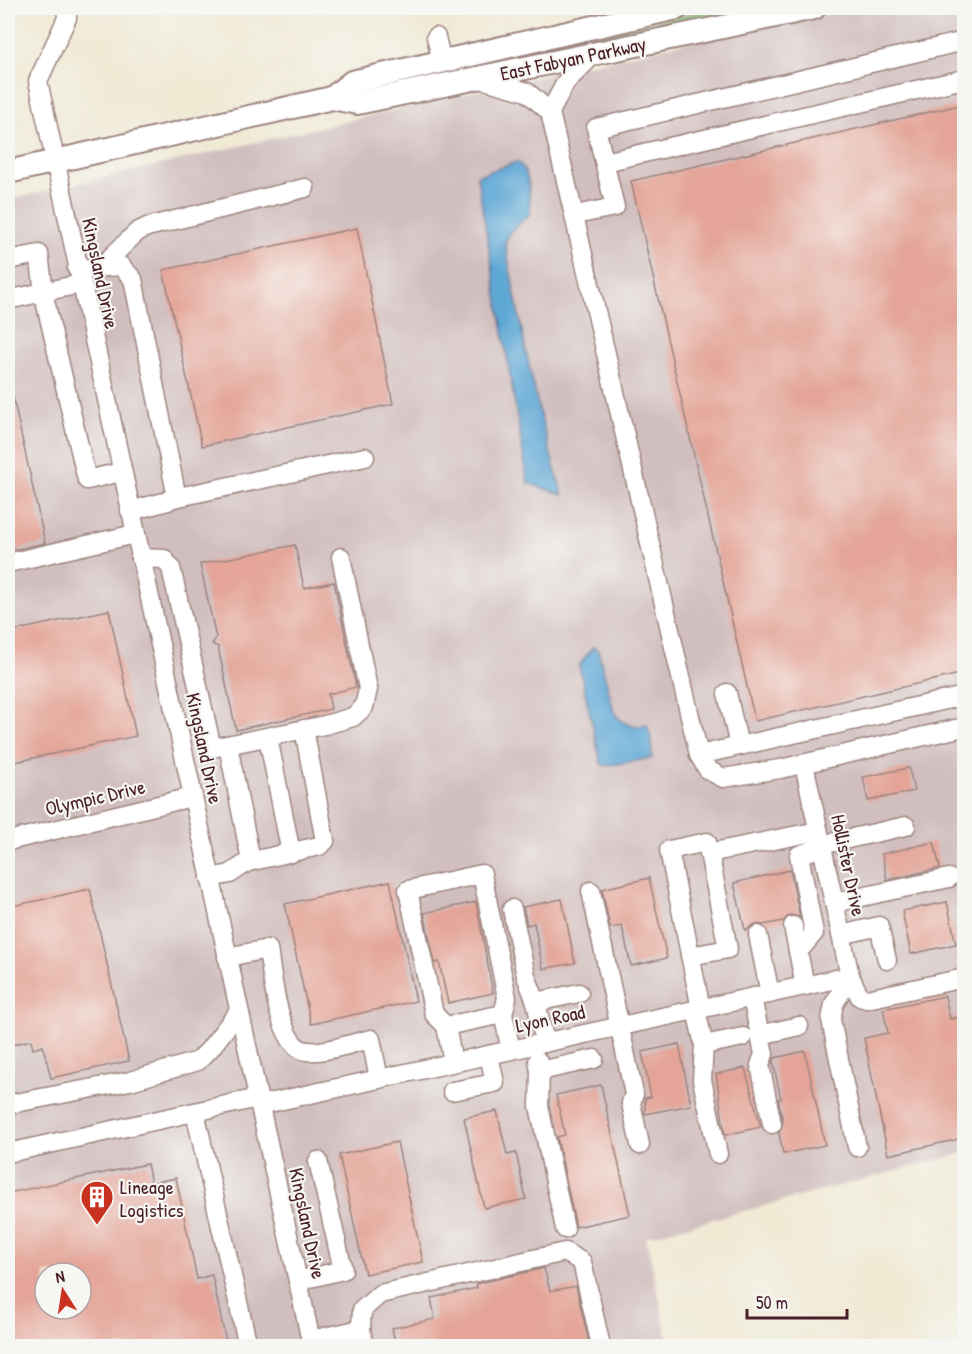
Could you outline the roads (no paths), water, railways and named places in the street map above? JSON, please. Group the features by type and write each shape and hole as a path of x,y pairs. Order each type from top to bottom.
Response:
{"main road":[{"name":"East Fabyan Parkway","path":"332,98 352,82 678,8"},
{"name":"East Fabyan Parkway","path":"8,172 332,98 357,103 814,8"}],"street":[{"name":"Kingsland Drive","path":"66,8 67,18 38,81 78,276 311,1343"},
{"path":"436,37 441,62"},
{"path":"575,215 615,207 596,128 964,41"},
{"path":"550,112 566,82 594,54"},
{"path":"477,78 527,92 550,112 699,755 708,770 723,778 804,764 964,728"},
{"path":"604,162 964,79"},
{"path":"8,300 44,292 102,266 137,232 147,227 305,188"},
{"path":"8,260 39,254 44,292 87,480 122,472"},
{"path":"102,266 122,266 133,279 175,486 174,498"},
{"path":"130,511 174,498 366,457"},
{"path":"8,563 135,534"},
{"path":"183,755 353,717 364,708 368,689 341,557"},
{"path":"140,558 164,559 171,568 251,861"},
{"path":"727,693 739,747"},
{"path":"699,755 964,696"},
{"path":"210,878 230,874 251,861 319,846 327,836 304,729"},
{"path":"268,737 291,852"},
{"name":"Hollister Drive","path":"804,764 850,976"},
{"name":"Olympic Drive","path":"8,841 192,797"},
{"path":"709,854 821,841 906,826"},
{"path":"798,952 814,933 800,855 821,841"},
{"path":"690,956 728,948 707,842 669,850 699,1009 704,1046 702,1080 718,1154"},
{"path":"453,1062 446,1026 434,1014 408,890 482,874 507,998 503,1014 511,1050"},
{"path":"834,903 949,878"},
{"path":"591,891 634,1094 631,1103 640,1145"},
{"path":"512,909 526,976 536,1002 540,1044 539,1106 565,1229"},
{"path":"793,926 805,986"},
{"path":"841,935 879,926 887,960"},
{"path":"758,935 761,996 751,1036 764,1054 760,1065 772,1124"},
{"path":"227,957 268,949 283,1027 291,1043 300,1050 315,1051 371,1039 379,1079"},
{"path":"850,976 860,997 867,999 964,978"},
{"path":"850,976 834,1004 831,1020 857,1147"},
{"name":"Lyon Road","path":"8,1153 195,1112 379,1079 850,976"},
{"path":"536,1002 579,993"},
{"path":"10,1104 130,1081 198,1061 239,1011"},
{"path":"446,1026 503,1014"},
{"path":"704,1046 799,1026"},
{"path":"452,1091 495,1083 489,1055"},
{"path":"540,1071 594,1059"},
{"path":"195,1112 248,1347"},
{"path":"298,1281 343,1270 318,1161"},
{"path":"311,1343 363,1338 362,1310 380,1294 565,1252 582,1262 601,1347"}],"water":[{"path":"516,162 525,171 527,178 530,214 512,230 505,242 537,401 563,495 528,483 477,176"},
{"path":"593,647 598,650 614,712 620,720 628,724 647,725 651,737 652,758 604,766 601,763 579,666"}],"place":[{"name":"Lineage Logistics","path":"97,1226"}]}
